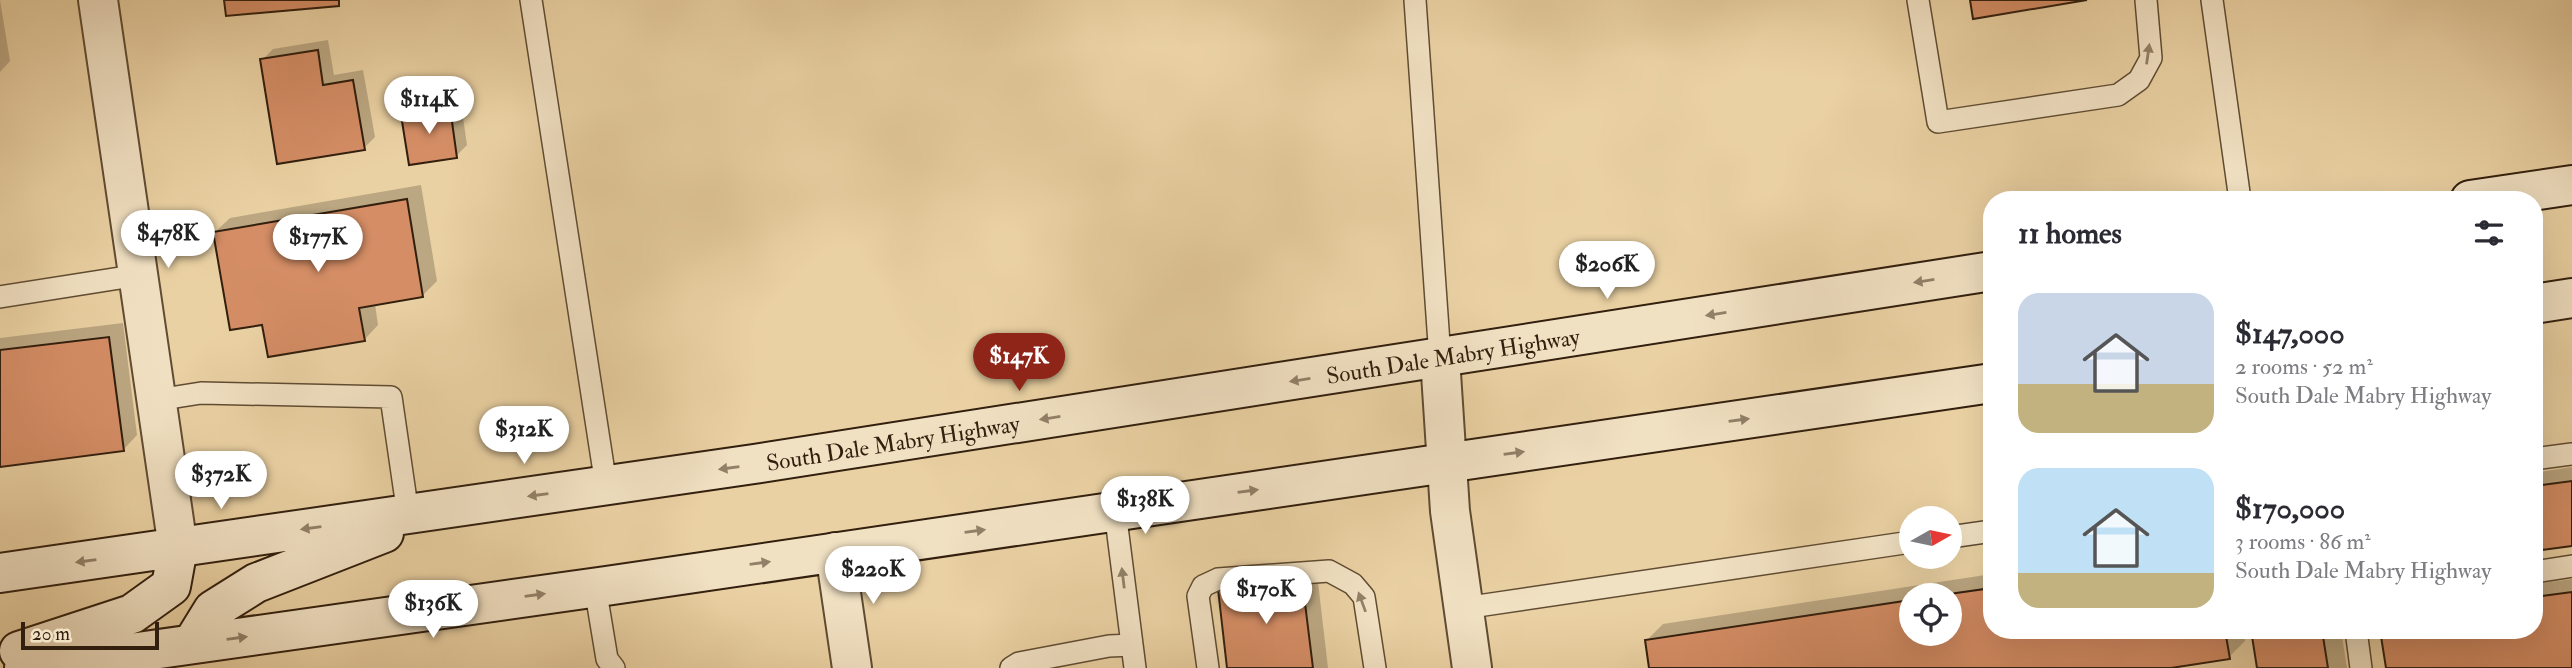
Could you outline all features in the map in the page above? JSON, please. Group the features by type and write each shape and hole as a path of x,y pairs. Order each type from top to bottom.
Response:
{"main road":[{"path":"0,657 132,614 172,586 178,548 98,0"},
{"path":"2531,191 2572,185"},
{"name":"South Dale Mabry Highway","path":"0,573 606,485 1983,272"},
{"path":"2543,303 2572,298"},
{"path":"1440,358 1450,512 1472,668"},
{"path":"24,668 198,656 595,587 1983,384"},
{"path":"198,656 213,610 256,583 452,507"},
{"path":"835,552 852,668"}],"lane":[{"path":"531,0 606,485"},
{"path":"1415,0 1440,358"},
{"path":"1918,0 1938,122 2118,95 2139,80 2151,58 2146,0"},
{"path":"2212,0 2239,191"},
{"path":"0,297 139,275"},
{"path":"157,400 201,393 391,397 408,514"},
{"path":"2543,458 2572,454"},
{"path":"1115,511 1135,668"},
{"path":"1962,535 1983,532"},
{"path":"1464,608 1899,544"},
{"path":"2543,571 2572,566"},
{"path":"1208,668 1198,596 1203,586 1219,579 1329,571 1353,584 1364,597 1375,668"},
{"path":"595,587 607,659 614,668"},
{"path":"2357,639 2361,668"},
{"path":"1011,668 1019,663 1109,646 1132,645"}],"building":[{"path":"224,0 339,0 339,6 226,16"},
{"path":"1970,0 2087,0 1973,19"},
{"path":"318,50 323,85 353,80 365,150 277,164 260,59"},
{"path":"450,107 457,158 409,165 401,115"},
{"path":"407,199 423,297 359,308 365,341 268,357 262,325 230,330 213,232"},
{"path":"109,337 124,451 0,467 0,350"},
{"path":"2572,481 2572,546 2543,550 2543,485"},
{"path":"1302,579 1313,668 1227,668 1218,589"},
{"path":"1983,589 1983,639 2227,639 2230,659 2171,668 1649,668 1645,640 1899,602 1899,646 1962,646 1962,592"},
{"path":"2572,592 2572,668 2386,668 2381,639 2543,639 2543,596"},
{"path":"2252,639 2323,639 2328,668 2257,668"}]}
